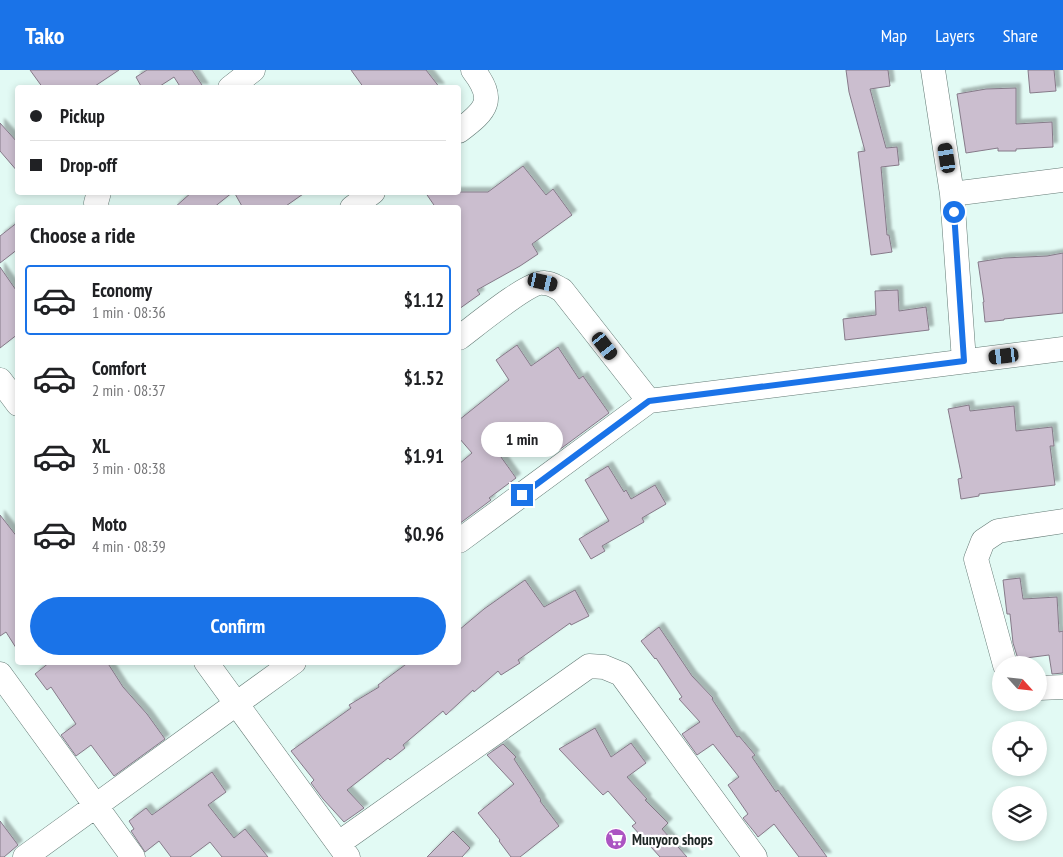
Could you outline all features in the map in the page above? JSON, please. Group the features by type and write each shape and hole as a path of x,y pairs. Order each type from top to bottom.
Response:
{"street":[{"path":"234,85 253,70"},
{"path":"461,129 480,113 486,102 487,92 473,70"},
{"path":"933,70 952,194 964,361"},
{"path":"952,194 1063,180"},
{"path":"356,205 369,195"},
{"path":"461,337 524,290 543,282 553,285 562,290 649,401"},
{"path":"461,540 649,401 1063,349"},
{"path":"0,380 15,400"},
{"path":"1002,656 976,559 983,541 998,531 1063,521"},
{"path":"208,665 343,850 588,666 604,666 621,674 755,857"},
{"path":"25,857 290,665"},
{"path":"0,674 133,857"},
{"path":"1048,688 1063,687"}],"building":[{"path":"30,70 119,70 96,85 41,85"},
{"path":"147,70 192,70 202,85 179,85 174,77 162,85 140,85 136,77"},
{"path":"351,70 426,70 438,85 362,85"},
{"path":"846,70 888,70 890,86 870,89 886,148 897,147 899,165 881,167 887,235 889,235 892,252 871,255 858,152 865,151 849,92"},
{"path":"1028,70 1054,70 1056,91 1030,93"},
{"path":"1016,88 1016,124 1052,122 1053,147 1016,149 1016,151 998,151 998,148 966,153 957,94 986,89"},
{"path":"0,123 15,140 15,168 0,151"},
{"path":"523,166 546,195 553,189 572,215 532,244 538,254 477,290 480,294 461,308 461,205 434,205 427,195 461,195 461,192 488,192"},
{"path":"189,195 229,195 217,205 177,205"},
{"path":"236,195 302,195 287,205 241,205"},
{"path":"15,224 15,251 0,263 0,236"},
{"path":"1063,253 1063,313 985,322 978,262"},
{"path":"0,267 15,289 15,336 0,348"},
{"path":"898,290 899,311 926,307 929,330 845,340 843,319 876,315 875,291"},
{"path":"517,345 531,366 558,347 579,379 583,376 609,413 559,450 542,428 501,457 516,478 461,522 461,462 472,453 461,440 461,418 509,380 496,360"},
{"path":"969,405 970,411 1014,406 1016,431 1052,427 1054,446 1050,446 1055,485 979,494 979,496 961,499 958,479 962,478 948,409"},
{"path":"608,466 624,492 626,490 631,499 655,485 666,504 642,518 644,522 602,546 605,551 591,559 579,539 609,521 585,480"},
{"path":"0,515 15,534 15,646 6,632 0,636"},
{"path":"1020,578 1023,599 1057,597 1059,632 1063,631 1063,673 1052,674 1049,655 1017,656 1013,643 1010,614 1007,614 1003,580"},
{"path":"525,580 544,607 575,590 589,616 571,625 570,623 518,660 520,663 501,675 498,671 474,692 473,690 446,715 443,711 403,745 405,748 390,760 388,758 347,790 364,808 344,822 311,783 314,780 291,751 351,708 349,705 379,687 378,685 405,665 461,665 461,628 484,609"},
{"path":"659,627 692,676 713,698 737,737 739,736 755,755 752,757 776,792 778,790 827,857 799,857 774,824 758,837 743,818 748,814 728,785 739,777 713,744 697,755 682,734 700,722 679,699 682,697 656,658 641,641"},
{"path":"46,665 109,665 123,687 147,714 165,739 114,776 91,745 76,756 61,735 76,724 51,687 47,690 35,674"},
{"path":"595,728 611,757 631,743 646,763 627,777 647,799 645,800 668,823 662,829 687,857 660,857 632,826 636,823 608,791 603,795 559,749"},
{"path":"503,744 516,757 514,759 540,801 559,826 520,857 511,857 478,813 514,784 487,755"},
{"path":"212,772 226,792 208,805 234,838 245,829 268,857 222,857 210,842 190,857 171,857 159,841 145,852 131,831 134,829 129,821 146,808 152,815"},
{"path":"0,821 18,845 4,857 0,857"},
{"path":"453,831 470,848 462,857 427,857"}],"place":[{"name":"Munyoro shops","path":"616,839"}],"route":[{"path":"522,495 649,401 964,361 954,212"}]}
